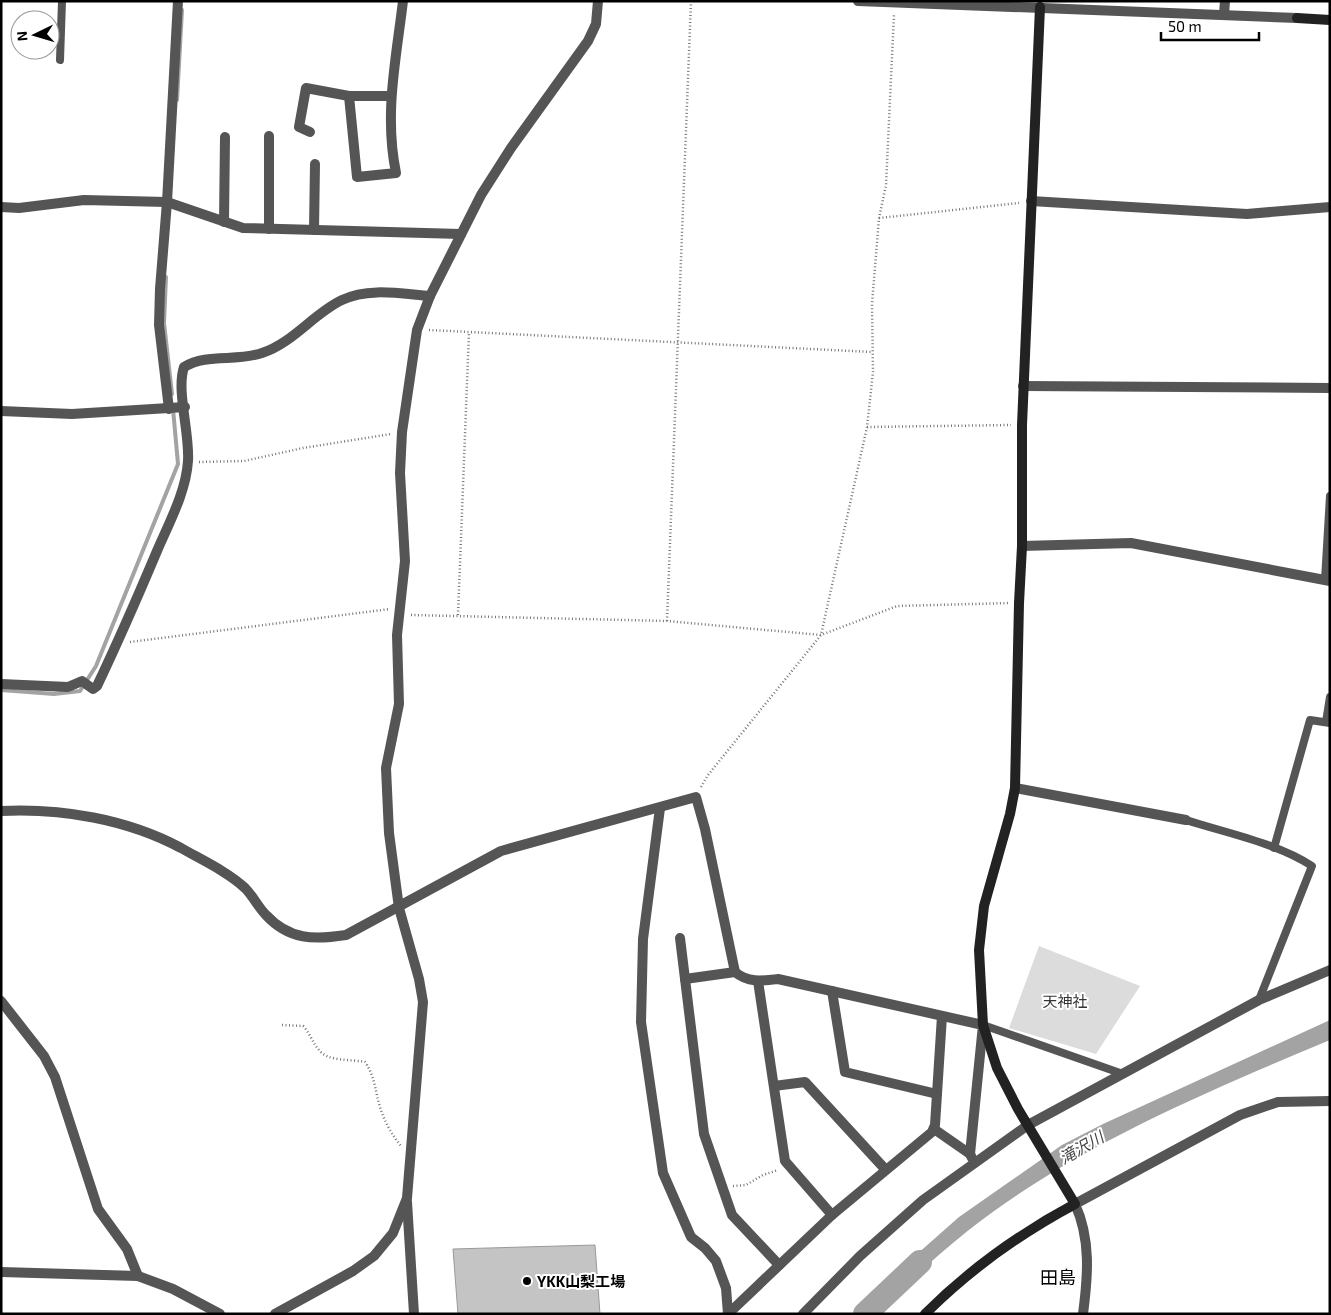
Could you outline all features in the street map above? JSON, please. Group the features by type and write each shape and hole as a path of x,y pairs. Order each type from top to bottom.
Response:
{"street":[{"path":"1,684 68,687 86,684 93,689 96,686 117,644 171,518 188,462 159,325 160,260 170,203 178,1"},
{"path":"349,96 357,177 396,172 389,128 391,96 403,1"},
{"path":"414,1314 407,1198 423,1002 419,979 399,908 389,833 386,768 399,704 397,635 401,612 405,561 400,473 402,432 417,330 430,296 482,195 511,148 588,40 596,24 598,1"},
{"path":"858,1 962,3 1330,20"},
{"path":"1224,14 1225,1"},
{"path":"972,1159 983,1025 979,950 984,906 1010,814 1015,788 1022,546 1023,386 1040,7"},
{"path":"310,132 299,127 306,88 349,96 391,96"},
{"path":"269,136 269,229"},
{"path":"224,222 225,137"},
{"path":"314,230 315,164"},
{"path":"1,207 19,208 84,200 170,203 243,228 461,234"},
{"path":"1032,201 1247,214 1330,207"},
{"path":"176,408 180,378 184,367 192,362 202,359 240,358 263,353 281,344 342,300 357,295 375,292 430,296"},
{"path":"1023,386 1330,388"},
{"path":"1,411 72,414 176,408"},
{"path":"1022,546 1131,543 1327,581"},
{"path":"1015,788 1186,820"},
{"path":"1,811 33,809 64,811 105,820 179,847 236,881 277,926 289,934 304,938 323,939 346,936 502,851 696,798 705,829 735,972 743,979 758,982 778,979 983,1025"},
{"path":"660,808 643,938 641,1022 663,1173 691,1237 705,1248 716,1261 726,1288 728,1314"},
{"path":"680,938 704,1134 732,1215 779,1265"},
{"path":"804,1314 860,1256 972,1159 1030,1129 1123,1074 1259,1000 1330,970"},
{"path":"685,979 735,972"},
{"path":"758,982 786,1164 832,1215"},
{"path":"832,991 845,1072 937,1094"},
{"path":"1,1001 44,1056 55,1077 98,1209 127,1249 138,1276"},
{"path":"728,1314 832,1215 934,1129 942,1016"},
{"path":"983,1025 997,1068 1030,1129 1069,1193 1082,1220 1088,1250 1083,1314"},
{"path":"774,1086 805,1082 885,1169"},
{"path":"924,1314 985,1260 1033,1227 1240,1115 1278,1102 1330,1101"},
{"path":"934,1129 972,1159"},
{"path":"275,1314 374,1256 393,1233 407,1198"},
{"path":"1,1272 138,1276 165,1285 220,1314"}],"lane":[{"path":"60,60 62,1"},
{"path":"1327,581 1330,496"},
{"path":"1274,848 1310,720 1328,722 1330,698"},
{"path":"1186,820 1299,857 1312,866 1259,1000"},
{"path":"983,1025 1123,1074"}],"path":[{"path":"667,621 691,1"},
{"path":"696,798 708,775 822,635 867,427 872,394 872,304 879,218 886,185 895,2"},
{"path":"879,218 1032,201"},
{"path":"417,330 872,352"},
{"path":"458,615 468,332"},
{"path":"867,427 1022,425"},
{"path":"188,462 244,461 303,448 402,432"},
{"path":"117,644 401,612 667,621 822,635 897,606 1019,603"},
{"path":"282,1025 303,1026 310,1033 321,1052 329,1057 365,1062 374,1078 380,1107 390,1130 400,1145 411,1151"},
{"path":"724,1188 746,1185 786,1164"}],"green space":[{"name":"天神社","path":"1039,946 1140,986 1096,1054 1009,1028"}],"water":[{"path":"1330,1020 1330,1040 1159,1115 1103,1144 1049,1174 998,1208 949,1246 903,1289 890,1278 959,1217 1062,1145 1103,1124"}],"building":[{"name":"YKK山梨工場","path":"595,1245 600,1314 458,1314 453,1249"}],"waterway":[{"path":"177,100 182,10"},
{"path":"166,277 164,323 172,394"},
{"path":"1,690 54,694 80,691 96,666 178,464 173,409"},
{"name":"滝沢川","path":"865,1314 920,1262"}],"place":[{"name":"YKK山梨工場","path":"527,1281"}],"district":[{"name":"田島","path":"1058,1277"}]}
